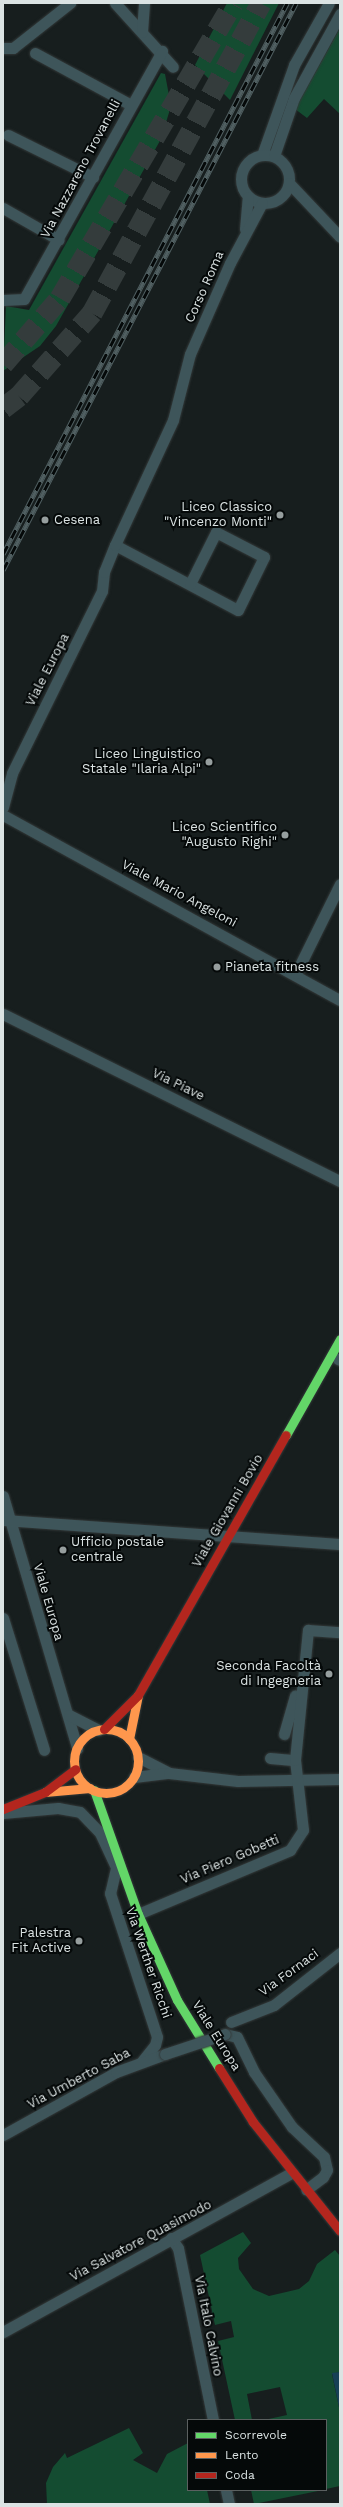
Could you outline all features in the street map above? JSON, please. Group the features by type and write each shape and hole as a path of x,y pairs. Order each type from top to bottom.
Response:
{"main road":[{"name":"Viale Giovanni Bovio","path":"101,1730 138,1695 340,1339"},
{"name":"Viale Giovanni Bovio","path":"129,1739 138,1695"},
{"path":"92,1789 75,1769 77,1748 86,1737 101,1730 129,1739 138,1757 134,1777 124,1787 115,1803"},
{"path":"3,1809 45,1792 75,1769"},
{"path":"45,1792 92,1789 115,1792 124,1787"},
{"name":"Viale Europa","path":"92,1789 112,1831 138,1914 177,2000 254,2122 291,2173 340,2231"},
{"name":"Viale Europa","path":"112,1831 113,1813"}],"street":[{"path":"3,48 13,48 70,3"},
{"path":"115,3 162,51 173,67"},
{"path":"142,32 144,3"},
{"path":"262,155 294,65 329,3"},
{"path":"274,156 294,98 340,14"},
{"name":"Via Nazzareno Trovanelli","path":"3,300 24,300 59,240 131,105 162,51"},
{"path":"35,53 131,105"},
{"path":"8,135 93,177"},
{"path":"289,183 284,194 276,201 262,203 248,197 242,187 242,171 250,160 262,155 274,156 284,164 289,183 298,195 340,237"},
{"path":"284,194 298,195"},
{"name":"Corso Roma","path":"245,232 248,197"},
{"name":"Corso Roma","path":"115,545 173,420 190,354 245,232 262,203"},
{"path":"3,208 59,240"},
{"path":"115,545 238,610 264,557 216,532 190,584"},
{"name":"Viale Europa","path":"3,807 12,773 102,591 104,572 115,545"},
{"name":"Viale Mario Angeloni","path":"3,815 296,973 340,1000"},
{"path":"296,973 340,884"},
{"name":"Via Piave","path":"3,1014 340,1182"},
{"name":"Viale Europa","path":"3,1496 7,1520 69,1715 77,1748"},
{"path":"7,1520 227,1538 340,1544"},
{"path":"3,1618 44,1750"},
{"name":"Via Piero Gobetti","path":"138,1914 290,1850 303,1830 295,1760 296,1735 308,1630 340,1632"},
{"path":"296,1735 280,1734 294,1695 300,1696"},
{"path":"69,1715 101,1730"},
{"path":"138,1757 169,1772"},
{"path":"270,1758 295,1760"},
{"path":"134,1777 169,1772 238,1781 298,1782 340,1779"},
{"path":"3,1813 58,1808 80,1812 100,1833 138,1914"},
{"name":"Via Werther Ricchi","path":"116,1868 110,1893 157,2037 155,2046 141,2062"},
{"name":"Via Fornaci","path":"230,2022 274,2005 340,1953"},
{"name":"Via Umberto Saba","path":"3,2135 141,2062 225,2034 237,2037 254,2072 292,2127 324,2158 327,2170 323,2177 306,2190"},
{"name":"Via Salvatore Quasimodo","path":"3,2332 291,2173"},
{"name":"Via Italo Calvino","path":"172,2238 178,2248 212,2419"},
{"path":"226,2491 229,2504"}],"green space":[{"path":"227,3 279,3 230,100 195,65"},
{"path":"340,28 340,114 324,99 307,118 295,109"},
{"path":"161,73 165,74 171,106 161,139 56,326 40,346 3,371 6,306 29,310"},
{"path":"243,2232 251,2243 238,2258 239,2269 253,2289 269,2296 299,2289 309,2281 317,2264 335,2250 340,2256 340,2372 332,2374 340,2412 340,2486 327,2489 327,2419 269,2419 287,2415 280,2387 247,2394 252,2419 235,2419 218,2341 234,2337 231,2321 215,2325 200,2255"},
{"path":"129,2428 143,2453 133,2460 157,2473 167,2454 187,2444 187,2491 207,2491 210,2504 47,2504 46,2483 53,2467 65,2453 67,2458"},
{"path":"251,2491 318,2491 254,2504"}],"water":[{"path":"340,2372 340,2412 332,2373"}],"tunnel":[{"path":"3,364 60,298 233,3"},
{"path":"3,408 19,396 92,313 261,3"}],"railway":[{"path":"3,554 287,3"},
{"path":"3,570 296,3"}],"traffic: fast":[{"path":"286,1435 340,1339"},
{"path":"94,1790 138,1914 177,2000 219,2068"}],"traffic: slow":[{"path":"129,1739 138,1695"},
{"path":"106,1729 124,1735 132,1743 138,1761 132,1779 124,1787 106,1793 88,1787 80,1779 74,1761 80,1743 88,1735 106,1729"},
{"path":"45,1792 90,1788"}],"traffic: jam":[{"path":"104,1729 138,1695 286,1435"},
{"path":"3,1809 45,1792 75,1769"},
{"path":"219,2068 253,2122 340,2231"}],"place":[{"name":"Liceo Classico \"Vincenzo Monti\"","path":"280,515"},
{"name":"Cesena","path":"45,520"},
{"name":"Liceo Linguistico Statale \"Ilaria Alpi\"","path":"209,762"},
{"name":"Liceo Scientifico \"Augusto Righi\"","path":"285,835"},
{"name":"Pianeta fitness","path":"217,967"},
{"name":"Ufficio postale centrale","path":"63,1550"},
{"name":"Seconda Facoltà di Ingegneria","path":"329,1674"},
{"name":"Palestra Fit Active","path":"79,1941"}]}
